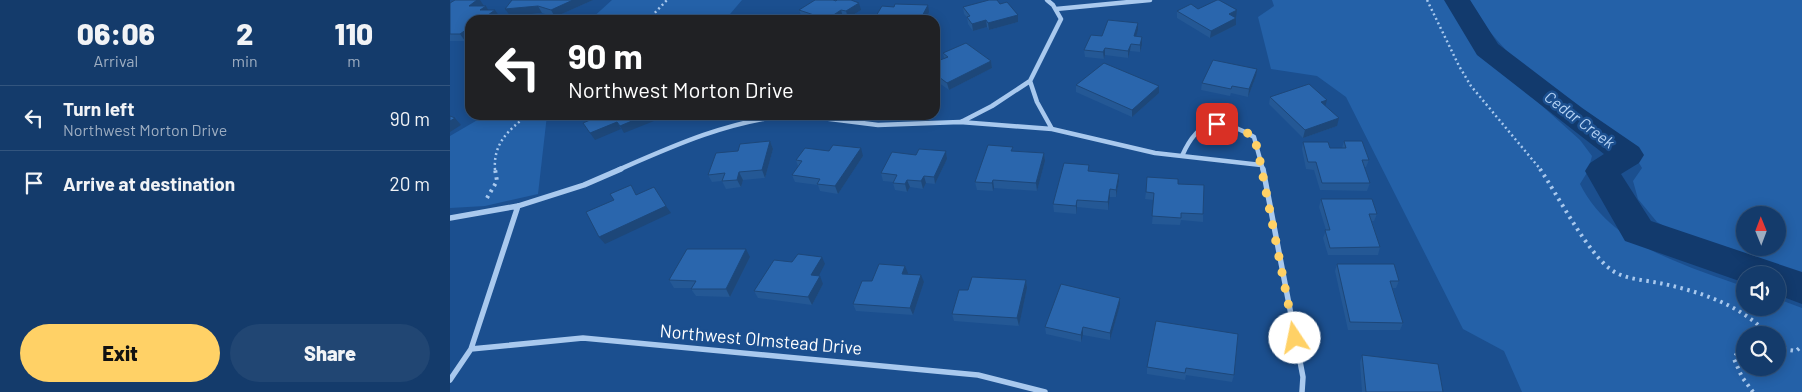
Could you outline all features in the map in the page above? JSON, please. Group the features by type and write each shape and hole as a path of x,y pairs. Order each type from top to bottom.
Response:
{"street":[{"path":"960,122 992,106 1030,81 1061,19 1056,10 1046,0"},
{"path":"1056,10 1150,0"},
{"path":"1030,81 1037,102 1052,129"},
{"path":"450,218 518,206 584,185 698,135 755,120"},
{"path":"838,120 878,125 960,122 1052,129 1092,140 1182,156 1261,165"},
{"path":"1182,156 1190,139 1199,129 1217,124 1239,128 1254,137 1303,377 1302,392"},
{"path":"450,380 471,349 518,206"},
{"name":"Northwest Olmstead Drive","path":"471,349 583,338 978,375 1046,392"}],"path":[{"path":"653,15 667,0"},
{"path":"1427,0 1464,75 1492,113 1530,155 1588,241 1612,270 1725,304 1748,315 1759,326"},
{"path":"486,201 497,181 493,164 495,150 508,130 521,120"},
{"path":"1786,349 1796,351 1802,346"},
{"path":"1742,376 1753,392"}],"shaded area":[{"path":"612,0 742,0 729,15 596,15"},
{"path":"1272,0 1449,0 1481,51 1580,140 1592,156 1588,171 1580,184 1593,205 1610,223 1630,238 1651,250 1674,261 1736,284 1736,316 1786,316 1786,302 1802,308 1802,392 1522,392 1504,351 1463,329 1346,97 1317,76 1271,69 1258,17 1274,6"},
{"path":"1470,0 1802,0 1802,275 1786,270 1786,266 1774,266 1743,256 1786,256 1786,206 1736,206 1736,254 1681,236 1657,222 1638,199 1633,181 1642,168 1625,139 1512,57 1489,31"},
{"path":"477,120 546,120 538,194 485,206 450,208 450,136"}],"building":[{"path":"455,0 477,0 469,6 486,6 480,10 495,10 488,15 465,15 465,30 460,34 450,34 450,3"},
{"path":"512,0 573,0 551,10 538,6 505,9"},
{"path":"815,0 851,0 859,3 846,11 841,10 834,15 814,15 799,10"},
{"path":"989,0 997,0 1000,4 1007,2 1018,15 988,23 986,20 972,24 967,17 970,16 963,7"},
{"path":"1217,0 1237,10 1229,14 1236,18 1211,31 1177,11 1191,4 1198,9"},
{"path":"895,4 928,5 923,15 877,15 882,6 894,7"},
{"path":"1108,20 1138,23 1134,36 1142,37 1140,45 1131,44 1128,51 1105,48 1103,52 1084,50 1091,35 1102,36"},
{"path":"966,43 991,61 947,83 940,78 940,60 948,57 943,53"},
{"path":"1213,60 1257,69 1249,89 1232,86 1231,89 1202,83"},
{"path":"1104,63 1159,86 1132,110 1076,85"},
{"path":"1309,84 1327,100 1321,102 1339,118 1305,130 1270,97"},
{"path":"590,120 634,120 620,126 617,122 590,133 583,123"},
{"path":"770,141 762,170 739,172 737,180 722,181 725,173 708,175 716,153 738,151 740,144"},
{"path":"1344,141 1362,141 1369,160 1362,160 1370,183 1322,183 1316,162 1308,162 1303,142 1328,142 1330,148 1346,148"},
{"path":"833,145 861,148 835,186 817,184 820,179 792,175 802,161 796,160 805,148 829,151"},
{"path":"988,145 1013,147 1011,151 1044,153 1036,183 993,180 992,183 975,182"},
{"path":"919,149 946,151 934,177 924,176 921,181 907,180 905,184 893,183 897,175 881,173 892,152 916,155"},
{"path":"1064,163 1089,165 1088,171 1119,174 1116,190 1110,189 1108,202 1077,200 1076,206 1053,204"},
{"path":"1147,177 1178,179 1178,184 1204,185 1203,214 1181,213 1181,218 1152,216 1154,193 1146,192"},
{"path":"631,185 636,195 654,187 666,206 599,237 586,212 614,200 610,194"},
{"path":"1321,199 1372,199 1377,214 1369,214 1380,247 1330,248 1325,230 1330,230"},
{"path":"687,249 746,249 726,289 691,289 696,281 669,280"},
{"path":"798,254 822,257 811,275 820,276 808,297 754,291 774,260 792,262"},
{"path":"879,264 905,266 902,274 921,275 910,308 853,304 862,281 872,281"},
{"path":"1337,264 1394,264 1399,281 1390,281 1403,323 1350,322"},
{"path":"972,277 1026,280 1017,318 952,314 959,290 968,290"},
{"path":"1061,284 1120,298 1110,333 1083,327 1081,335 1045,327"},
{"path":"1156,321 1238,334 1234,375 1186,368 1185,373 1147,367"},
{"path":"1362,355 1438,364 1443,392 1366,392"}],"waterway":[{"name":"Cedar Creek","path":"1457,0 1487,49 1571,115 1627,155 1602,171 1638,231 1739,266"},
{"name":"Cedar Creek","path":"1786,282 1802,288"}],"route":[{"path":"1217,124 1239,128 1254,137 1295,338"}]}
